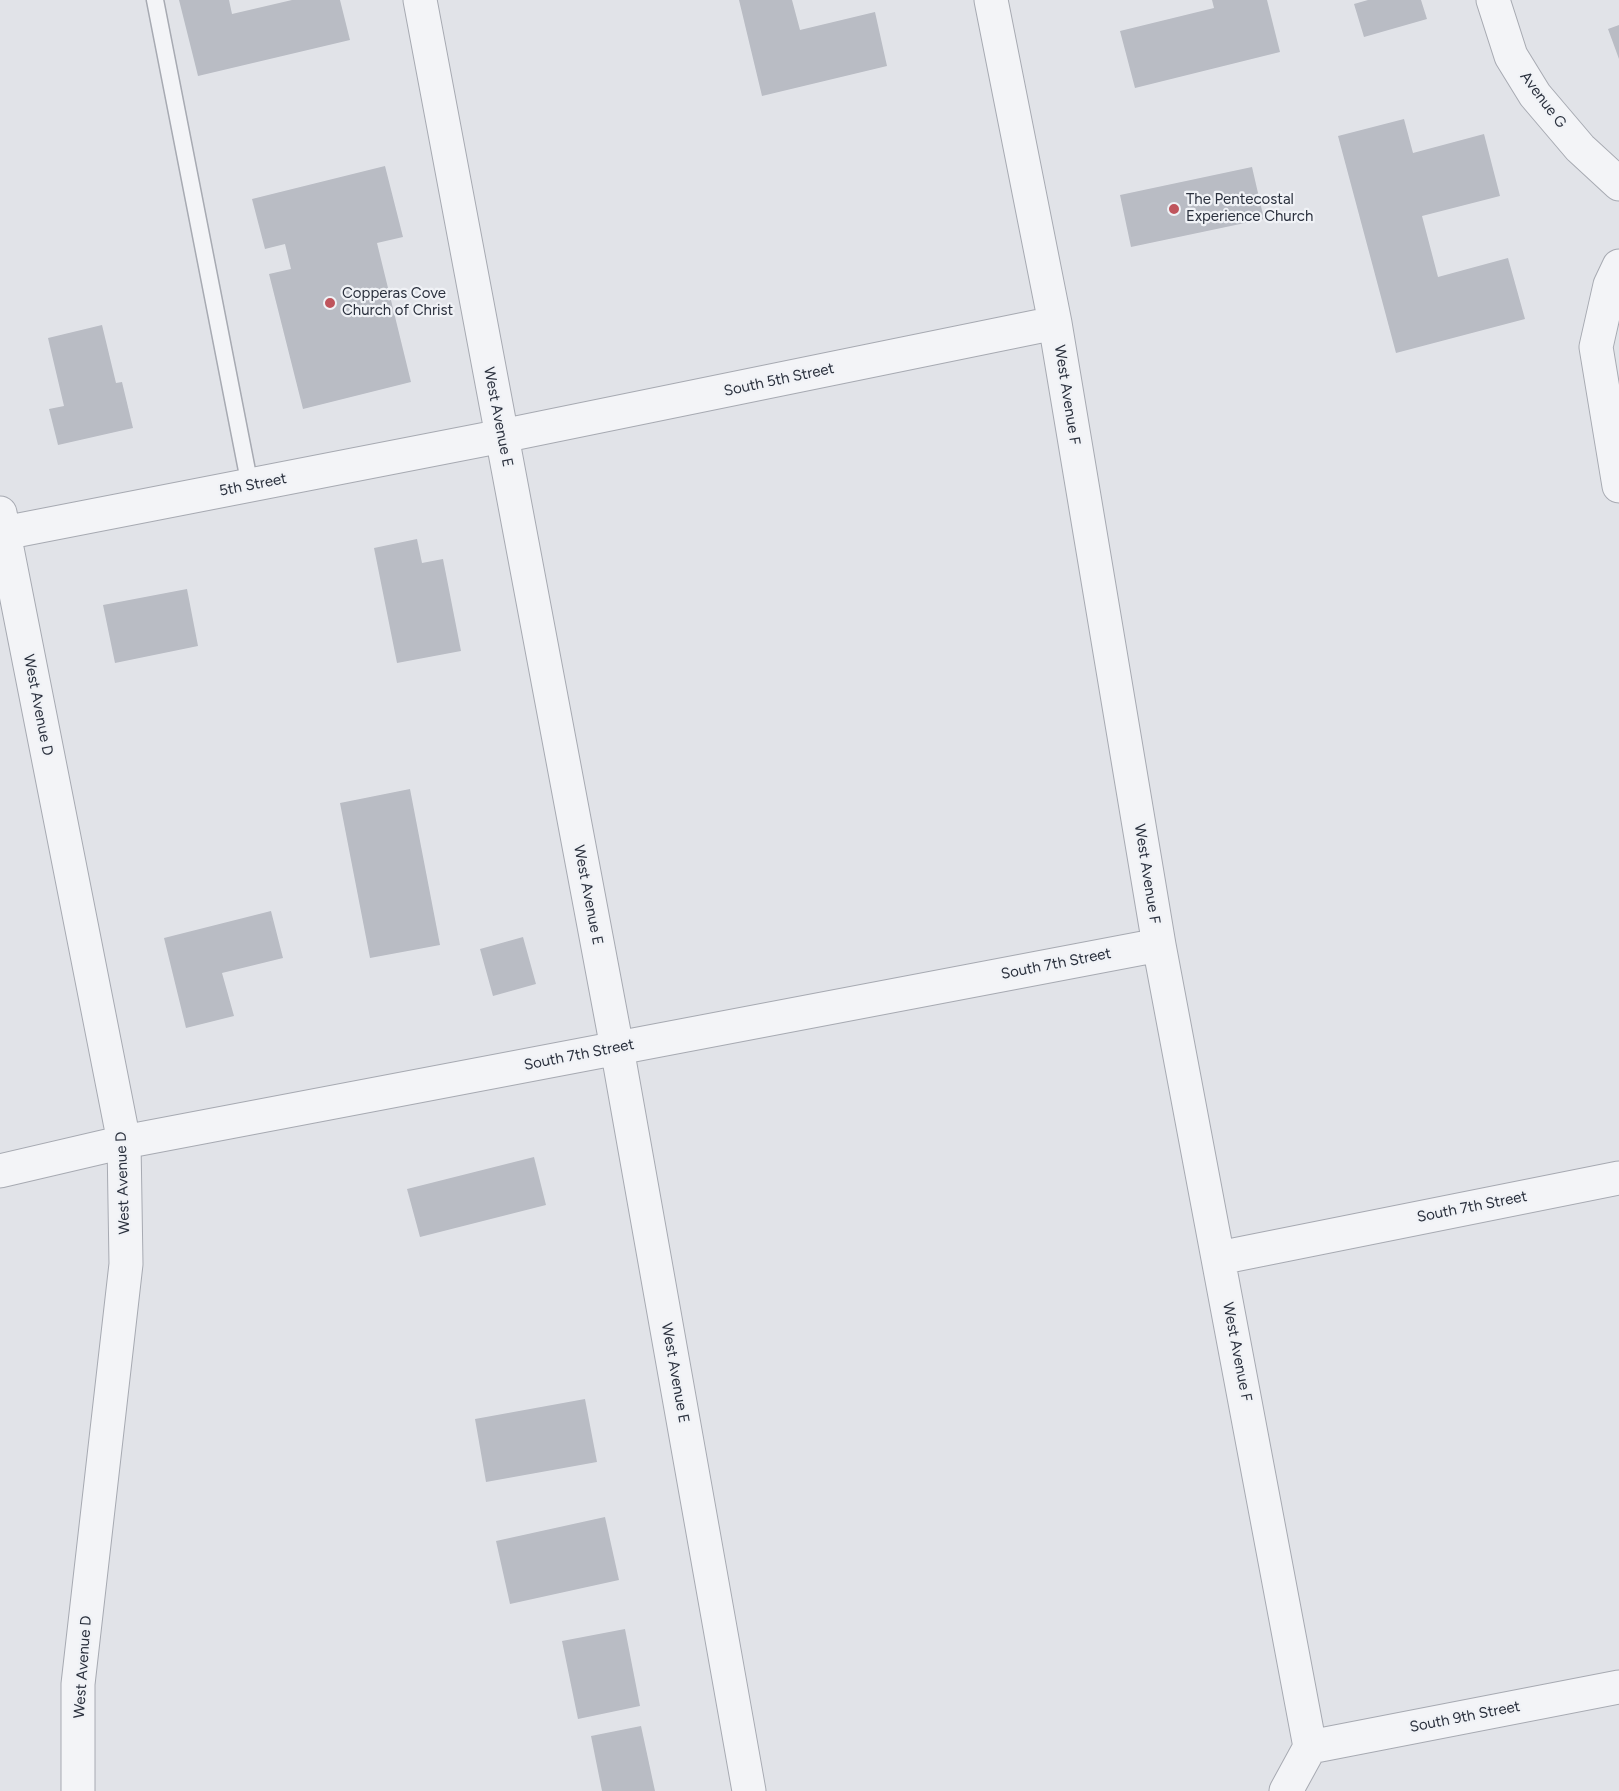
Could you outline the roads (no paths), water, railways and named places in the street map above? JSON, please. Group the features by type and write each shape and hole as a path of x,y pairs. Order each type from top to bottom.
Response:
{"street":[{"name":"West Avenue E","path":"420,0 617,1048 749,1791"},
{"name":"West Avenue F","path":"991,0 1055,323 1159,945 1310,1747"},
{"name":"Avenue G","path":"1497,1 1511,56 1536,95 1580,148 1619,184"},
{"path":"1619,266 1610,285 1596,347 1619,486"},
{"name":"South 5th Street","path":"502,436 1055,323"},
{"name":"5th Street","path":"2,523 250,486 502,436"},
{"name":"West Avenue D","path":"2,523 124,1142 126,1264 78,1684 78,1791"},
{"name":"South 7th Street","path":"0,1171 124,1142 1159,945"},
{"name":"South 7th Street","path":"1219,1258 1619,1178"},
{"name":"South 9th Street","path":"1310,1747 1619,1687"},
{"path":"1286,1791 1310,1747"}],"lane":[{"path":"155,0 250,486"}],"place":[{"name":"The Pentecostal Experience Church","path":"1174,209"},
{"name":"Copperas Cove Church of Christ","path":"330,303"}]}
